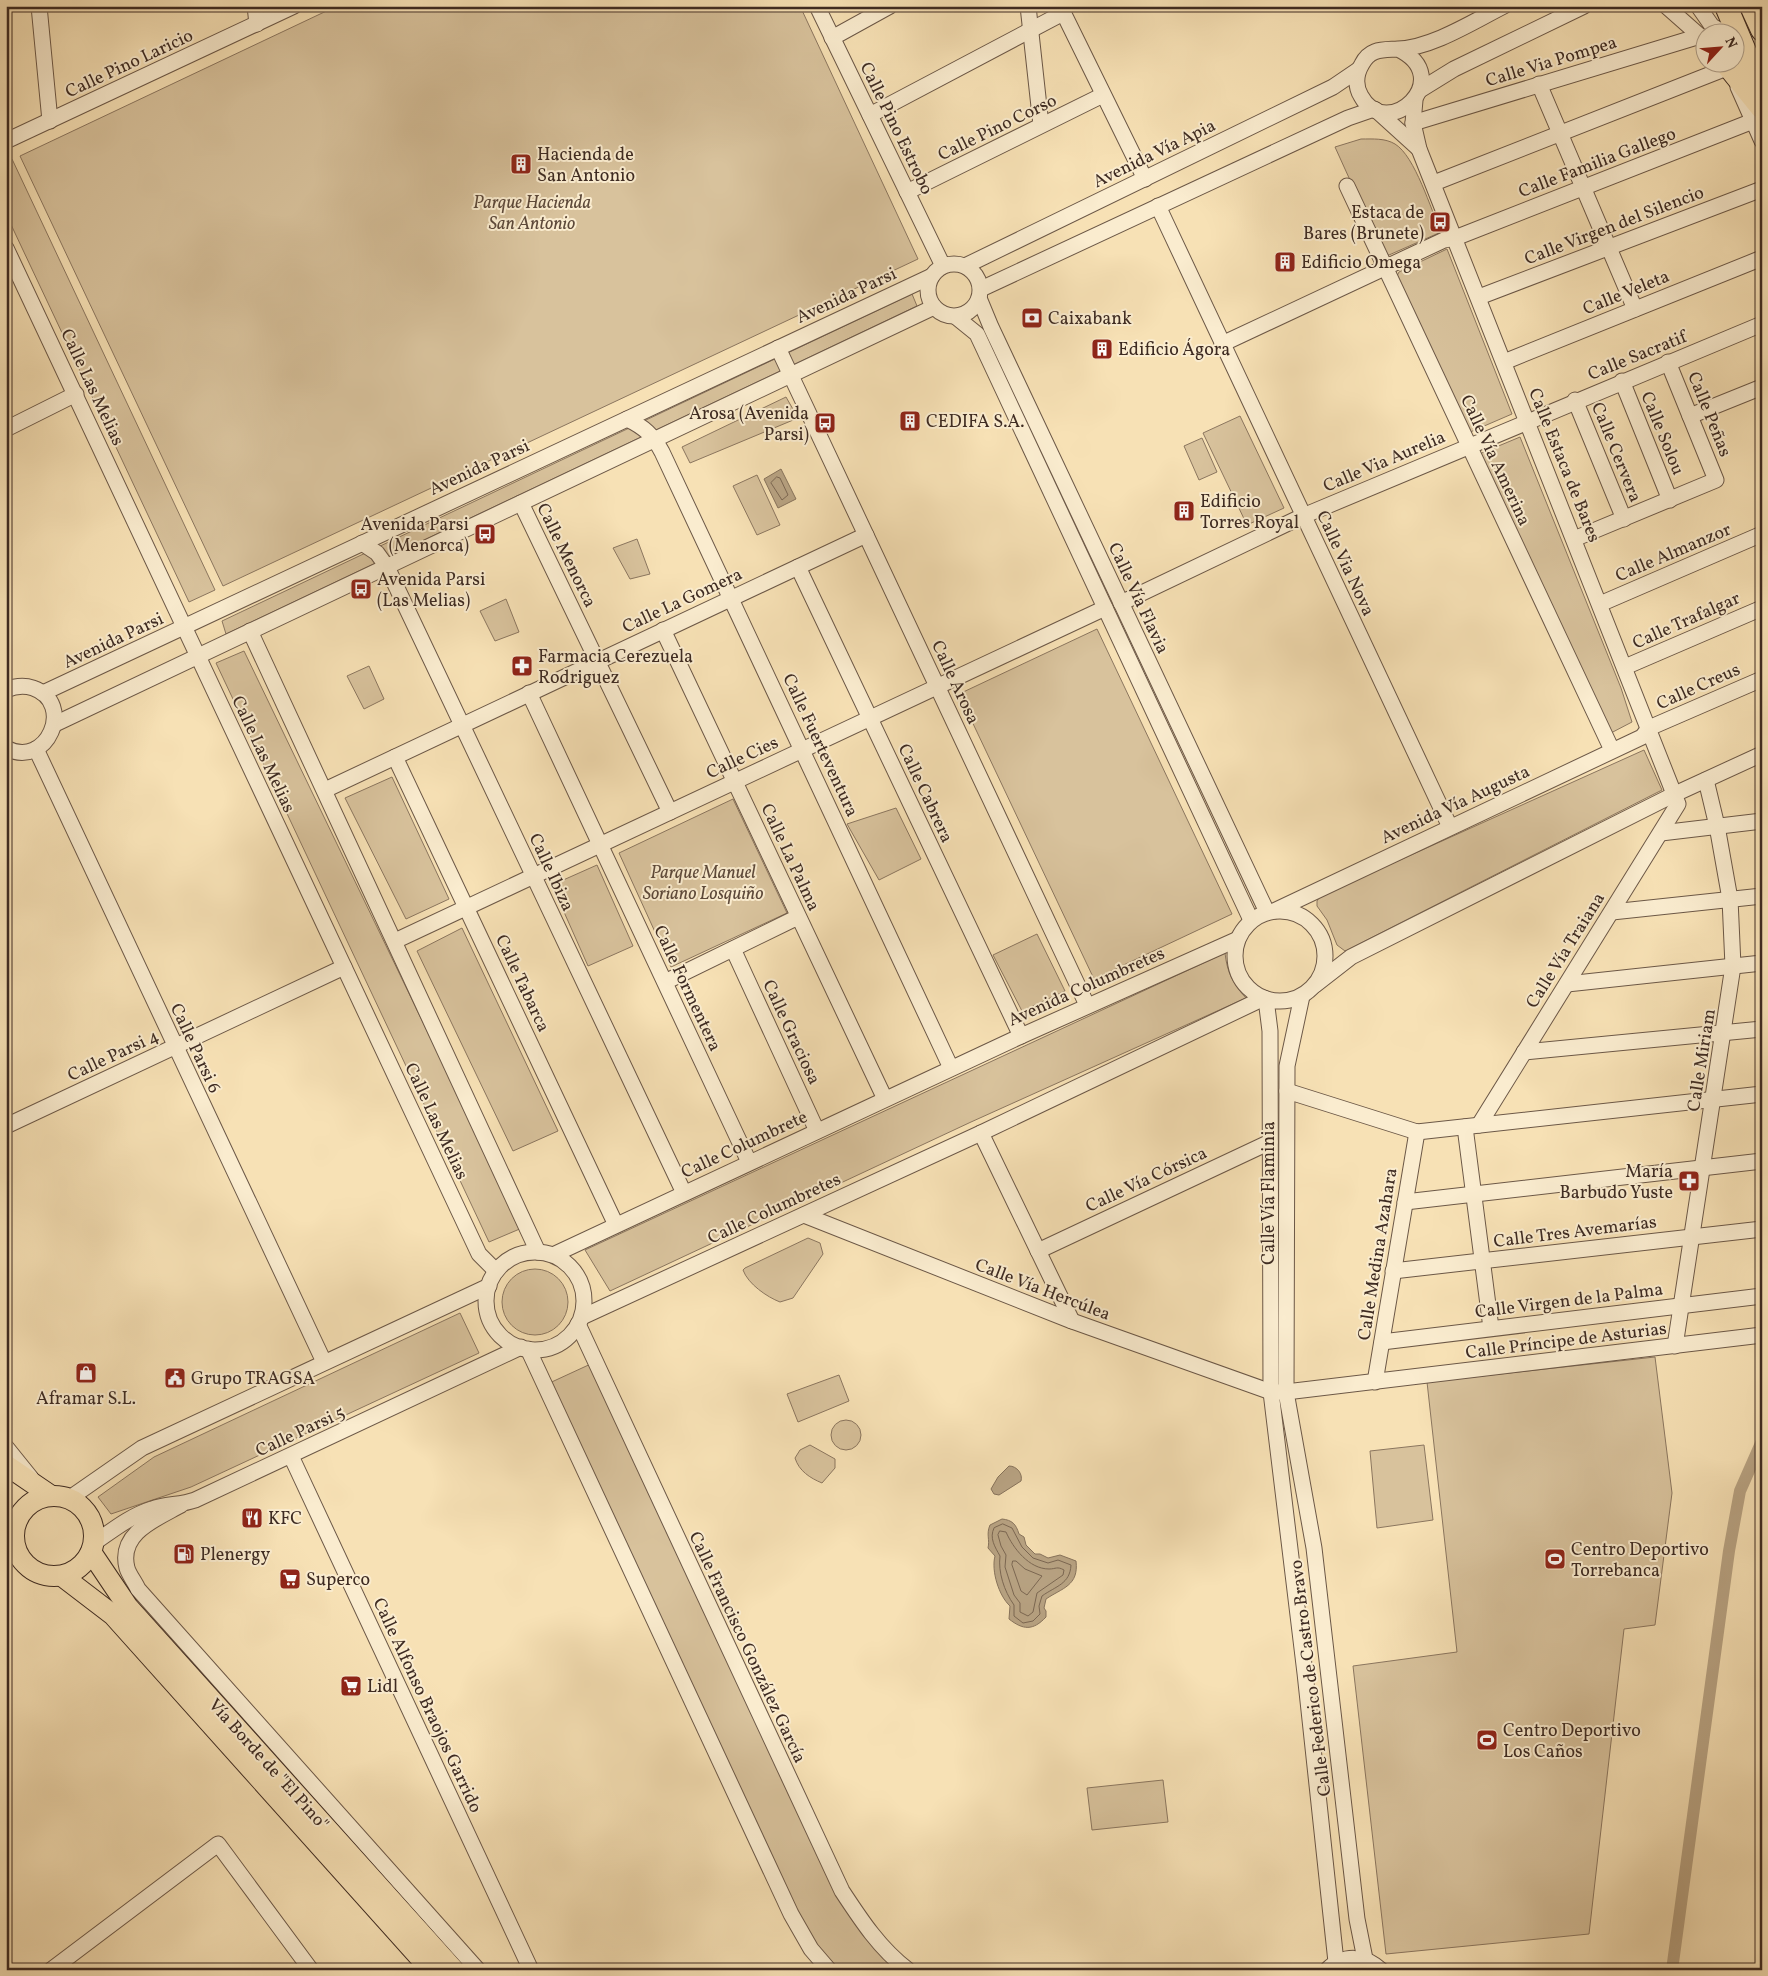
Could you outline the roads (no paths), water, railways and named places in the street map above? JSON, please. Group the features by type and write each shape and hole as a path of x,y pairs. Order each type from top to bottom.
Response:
{"highway":[{"path":"1726,6 1762,91"},
{"path":"1751,6 1762,30"},
{"path":"1730,72 1757,114"}],"main road":[{"path":"6,1465 43,1491 70,1498 90,1516 94,1529 92,1547 79,1567 62,1576 49,1576 37,1573 27,1566 19,1556 14,1544 14,1531 18,1518 26,1507 37,1499 43,1491"},
{"path":"6,1512 14,1531"},
{"name":"Vía Borde de \"El Pino\"","path":"92,1547 128,1607 454,1970"},
{"name":"Vía Borde de \"El Pino\"","path":"62,1576 113,1615 431,1970"}],"street":[{"path":"39,6 50,121"},
{"path":"255,6 257,24"},
{"name":"Calle Pino Laricio","path":"6,142 294,6"},
{"path":"832,38 890,6"},
{"path":"1028,6 1041,125"},
{"path":"1504,6 1439,38 1398,49 1379,50 1363,61 1358,70 1358,89 1362,98 1375,110 1386,113 1397,112 1454,69 1584,6"},
{"path":"1666,6 1696,34"},
{"path":"1680,6 1696,30"},
{"path":"1698,6 1709,22"},
{"name":"Calle Pino Estrobo","path":"823,8 832,38 907,192 938,271"},
{"path":"870,115 1031,30 1062,10 1144,179"},
{"name":"Calle Via Pompea","path":"1414,123 1539,84 1696,42"},
{"path":"1398,49 1407,54 1417,65 1422,80 1418,95"},
{"name":"Avenida Vía Apia","path":"965,266 1333,87 1358,70"},
{"path":"1434,183 1560,134 1709,72"},
{"path":"1539,84 1635,309"},
{"name":"Calle Pino Corso","path":"907,192 1103,95"},
{"name":"Calle Estaca de Bares","path":"1418,95 1414,123 1419,149 1675,794"},
{"path":"980,294 976,275 965,266 958,264 938,271 928,291 934,307 940,312 956,317 971,311 980,294 1158,206 1348,118 1375,110"},
{"name":"Calle Estaca de Bares","path":"1375,110 1419,149"},
{"path":"1757,114 1762,141"},
{"name":"Calle Familia Gallego","path":"1222,344 1444,240 1455,238 1583,188 1757,114"},
{"name":"Calle Vía Amerina","path":"1347,186 1612,750"},
{"name":"Calle Virgen del Silencio","path":"1479,297 1762,189"},
{"name":"Calle Via Nova","path":"1158,206 1450,827"},
{"name":"Calle Las Melias","path":"6,248 479,1254 496,1271"},
{"name":"Calle Veleta","path":"1504,362 1762,258"},
{"name":"Avenida Parsi","path":"43,693 938,271"},
{"name":"Calle Vía Flavia","path":"980,294 991,327 1270,911"},
{"path":"55,724 934,307"},
{"name":"Calle Vía Flavia","path":"956,317 977,334 1251,920"},
{"name":"Calle Sacratif","path":"1527,421 1762,324"},
{"name":"Calle Arosa","path":"778,348 1087,1005"},
{"name":"Calle Peñas","path":"1668,362 1716,480 1670,500"},
{"name":"Calle Solou","path":"1622,381 1670,500"},
{"path":"1690,416 1762,387"},
{"path":"6,430 76,394"},
{"name":"Calle Cervera","path":"1575,400 1624,519"},
{"path":"627,419 644,427 655,439"},
{"name":"Calle Via Aurelia","path":"1121,602 1303,516 1527,421"},
{"name":"Calle Fuerteventura","path":"655,439 951,1068"},
{"path":"1574,539 1670,500"},
{"name":"Calle Menorca","path":"521,503 670,812"},
{"name":"Calle Almanzor","path":"1600,604 1762,534"},
{"name":"Calle La Gomera","path":"325,790 866,535"},
{"name":"Calle Ibiza","path":"362,543 377,553 387,567 684,1193"},
{"name":"Calle Cabrera","path":"798,567 1021,1036"},
{"name":"Calle Cies","path":"395,941 1106,608"},
{"name":"Calle Trafalgar","path":"1625,667 1762,608"},
{"name":"Calle La Palma","path":"662,630 885,1099"},
{"path":"250,631 395,941 545,1253"},
{"name":"Calle Creus","path":"1649,728 1762,679"},
{"path":"6,748 18,752 36,749 45,743 52,734 55,724 52,707 43,693 27,686 7,687"},
{"name":"Calle Formentera","path":"528,693 749,1162"},
{"name":"Avenida Vía Augusta","path":"1270,911 1642,736 1649,728"},
{"name":"Calle Parsi 6","path":"36,749 324,1362"},
{"path":"1314,985 1322,974 1325,960 1320,934 1311,923 1300,915 1287,911 1270,911 1251,920 1238,939 1234,953 1236,968 1242,981 1252,992 1265,999 1284,1001 1302,996 1351,957 1675,794 1762,754"},
{"name":"Calle Tabarca","path":"396,757 616,1225"},
{"name":"Calle Miriam","path":"1675,1346 1733,966 1730,899 1717,826 1706,780"},
{"name":"Calle Vía Traiana","path":"1472,1126 1524,1052 1612,912 1678,804 1675,794"},
{"path":"1660,833 1762,821"},
{"path":"1612,912 1762,896"},
{"path":"665,982 798,917"},
{"name":"Avenida Columbretes","path":"951,1068 1087,1005 1238,939"},
{"name":"Calle Graciosa","path":"733,949 817,1131"},
{"path":"1567,984 1762,963"},
{"name":"Calle Parsi 4","path":"6,1126 344,967"},
{"name":"Calle Vía Flaminia","path":"1286,1392 1287,1066 1302,996"},
{"path":"1072,1321 981,1133 1265,999"},
{"name":"Calle Vía Flaminia","path":"1265,999 1270,1031 1271,1392 1305,1673 1332,1966"},
{"path":"1524,1052 1762,1029"},
{"name":"Calle Columbrete","path":"545,1253 616,1225 951,1068"},
{"path":"1287,1091 1416,1132 1762,1094"},
{"path":"1472,1126 1472,1194 1491,1328"},
{"name":"Calle Medina Azahara","path":"1375,1382 1416,1132"},
{"name":"Calle Columbretes","path":"580,1321 981,1133"},
{"name":"Calle Vía Córsica","path":"1038,1251 1270,1142"},
{"path":"1405,1202 1762,1161"},
{"name":"Calle Vía Hercúlea","path":"804,1215 1072,1321 1271,1392 1286,1392"},
{"name":"Calle Tres Avemarías","path":"1394,1271 1762,1229"},
{"path":"522,1253 545,1253 566,1262 576,1273 582,1287 584,1302 580,1321 569,1336 557,1345 543,1349 524,1348 504,1338 494,1327 488,1314 486,1300 489,1286 496,1271 508,1260 522,1253"},
{"path":"70,1498 142,1448 489,1286"},
{"name":"Calle Virgen de la Palma","path":"1382,1342 1762,1296"},
{"name":"Calle Francisco González García","path":"580,1321 842,1891 867,1929 898,1963 908,1970"},
{"name":"Calle Príncipe de Asturias","path":"1286,1392 1762,1335"},
{"path":"524,1348 791,1914 812,1949 829,1970"},
{"name":"Calle Parsi 5","path":"92,1547 132,1517 154,1508 181,1505 524,1348"},
{"name":"Calle Federico de Castro Bravo","path":"1286,1392 1314,1548 1357,1920 1365,1960"},
{"path":"6,1446 43,1491"},
{"name":"Calle Alfonso Braojos Garrido","path":"291,1456 531,1970"},
{"path":"181,1505 139,1528 127,1545 127,1568 138,1589 478,1970"},
{"path":"51,1970 218,1844 311,1970"},
{"path":"1332,1966 1350,1958 1365,1960 1381,1970"}],"water":[{"path":"781,469 796,499 778,508 764,479"},
{"path":"1009,1466 1015,1467 1019,1471 1021,1481 999,1495 994,1494 991,1489 998,1477"},
{"path":"1002,1519 1013,1523 1019,1534 1024,1537 1026,1545 1035,1554 1048,1558 1060,1555 1076,1561 1075,1576 1072,1581 1046,1599 1044,1608 1046,1617 1032,1627 1023,1627 1009,1619 1010,1606 999,1590 995,1576 995,1556 988,1548 988,1531 990,1525"}],"waterway":[{"path":"1672,1970 1729,1551 1740,1491 1762,1441"}],"place":[{"name":"Hacienda de San Antonio","path":"521,164"},
{"name":"Estaca de Bares (Brunete)","path":"1440,222"},
{"name":"Edificio Omega","path":"1285,262"},
{"name":"Caixabank","path":"1032,318"},
{"name":"Edificio Ágora","path":"1102,349"},
{"name":"CEDIFA S.A.","path":"910,421"},
{"name":"Arosa (Avenida Parsi)","path":"825,423"},
{"name":"Edificio Torres Royal","path":"1184,511"},
{"name":"Avenida Parsi (Menorca)","path":"485,534"},
{"name":"Avenida Parsi (Las Melias)","path":"361,589"},
{"name":"Farmacia Cerezuela Rodriguez","path":"522,666"},
{"name":"María Barbudo Yuste","path":"1689,1181"},
{"name":"Aframar S.L.","path":"86,1373"},
{"name":"Grupo TRAGSA","path":"175,1378"},
{"name":"KFC","path":"252,1518"},
{"name":"Plenergy","path":"184,1554"},
{"name":"Centro Deportivo Torrebanca","path":"1555,1559"},
{"name":"Superco","path":"290,1579"},
{"name":"Lidl","path":"351,1686"},
{"name":"Centro Deportivo Los Caños","path":"1487,1740"}],"park label":[{"name":"Parque Hacienda San Antonio","path":"532,212"},
{"name":"Parque Manuel Soriano Losquiño","path":"703,882"}]}
